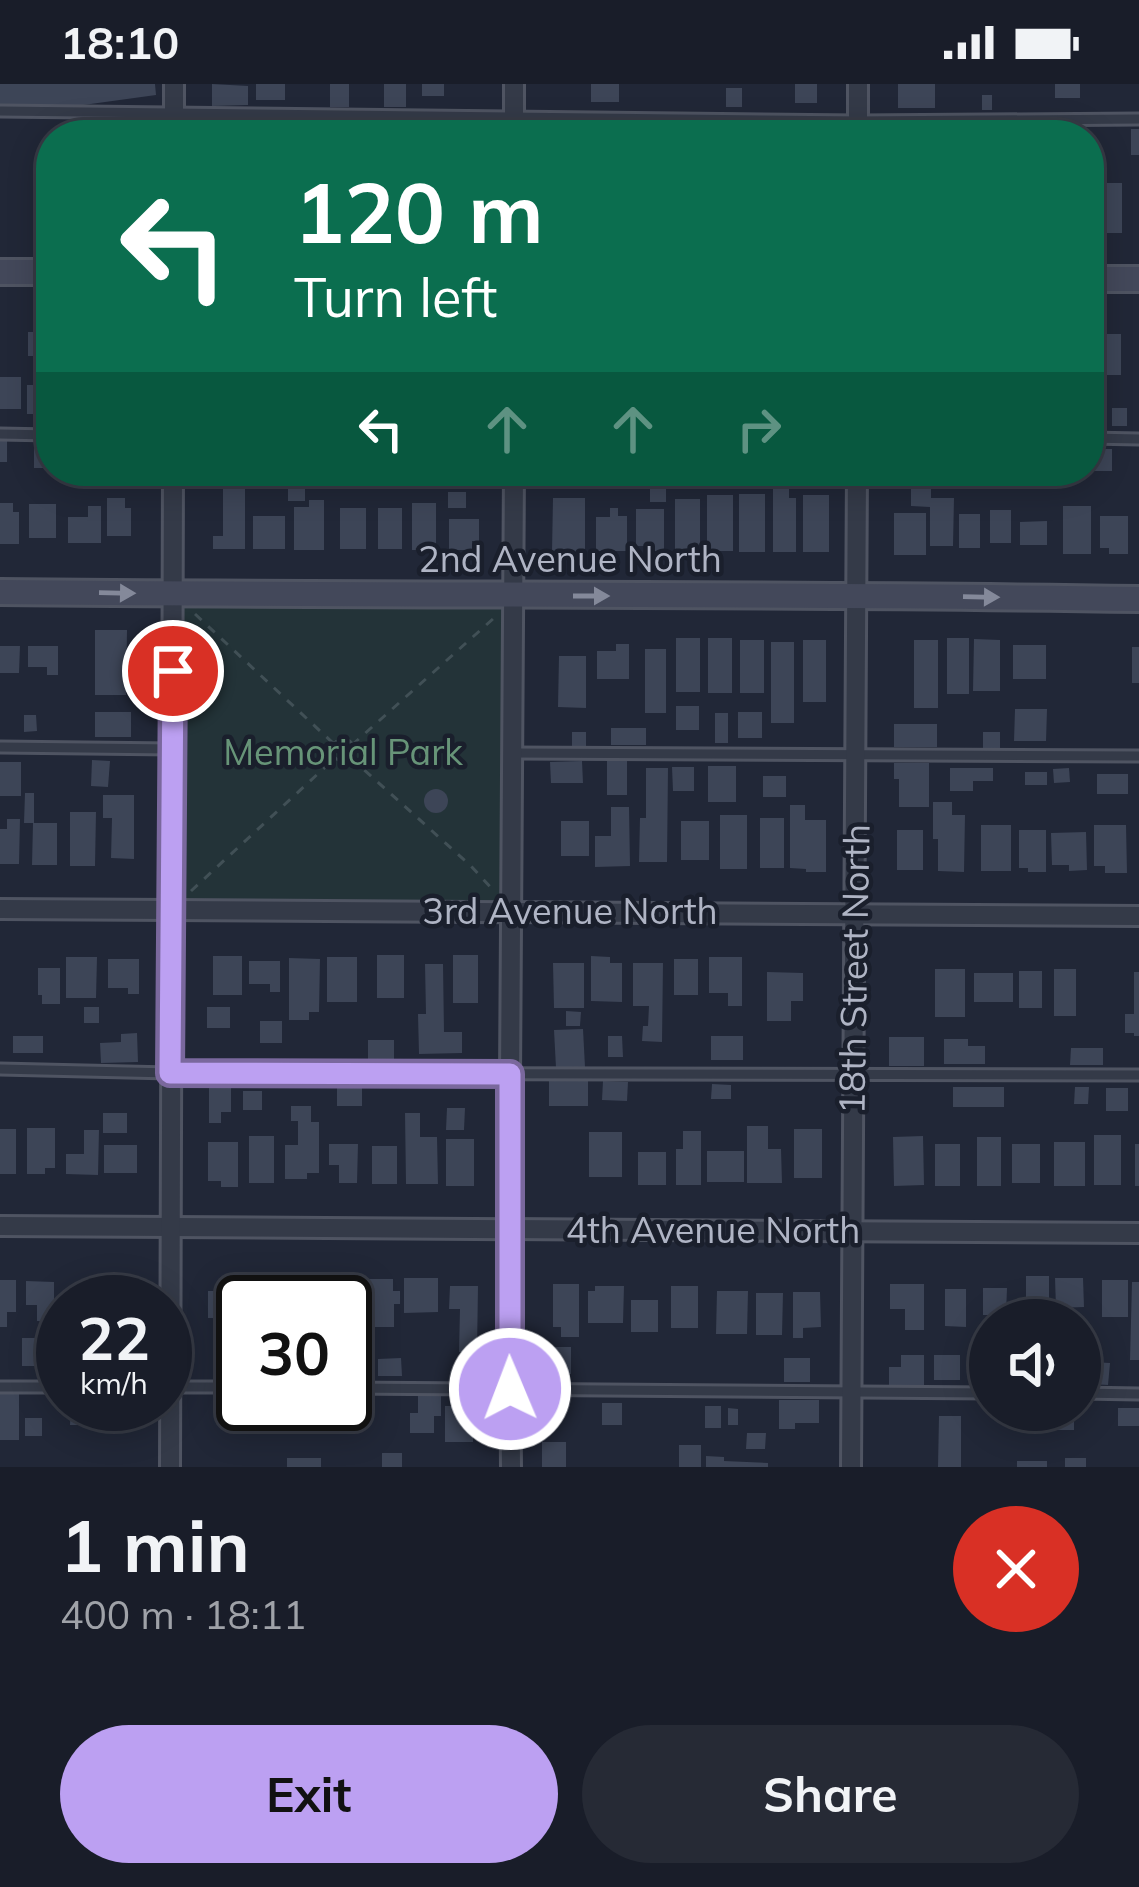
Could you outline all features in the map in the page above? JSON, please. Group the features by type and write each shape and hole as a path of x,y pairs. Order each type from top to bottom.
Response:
{"main road":[{"path":"0,272 36,272"},
{"path":"1104,279 1139,279"},
{"name":"2nd Avenue North","path":"0,592 508,607 857,595 1139,599"}],"street":[{"path":"174,84 174,120"},
{"path":"514,84 514,120"},
{"path":"858,84 858,120"},
{"path":"168,1275 173,486"},
{"path":"511,1467 508,1229 513,753 508,607 513,486"},
{"name":"18th Street North","path":"851,1467 857,486"},
{"name":"3rd Avenue North","path":"0,908 1139,916"},
{"name":"4th Avenue North","path":"0,1226 1139,1233"},
{"path":"169,1431 170,1467"}],"lane":[{"path":"0,111 357,120"},
{"path":"1104,120 1139,119"},
{"path":"0,434 36,435"},
{"path":"1104,438 1139,439"},
{"path":"0,747 172,748"},
{"path":"513,753 1139,756"},
{"path":"0,1069 1139,1075"},
{"path":"0,1387 36,1387"},
{"path":"372,1388 969,1393"},
{"path":"1101,1394 1139,1394"}],"path":[{"path":"174,594 334,744"},
{"path":"352,745 508,607"},
{"path":"343,740 352,745 351,758 335,758 334,744 343,740"},
{"path":"170,910 335,758"},
{"path":"351,758 471,866 512,910"}],"green space":[{"name":"Memorial Park","path":"174,594 515,596 512,910 170,910"}],"building":[{"path":"0,84 155,84 156,95 76,106 0,105"},
{"path":"212,84 248,86 248,105 212,106"},
{"path":"256,84 285,84 285,100 256,100"},
{"path":"330,84 349,84 349,107 330,107"},
{"path":"384,84 406,84 406,107 384,107"},
{"path":"422,84 444,84 444,96 422,96"},
{"path":"591,84 619,84 619,102 591,102"},
{"path":"795,84 817,84 817,103 795,103"},
{"path":"898,84 935,84 935,108 898,108"},
{"path":"1055,84 1080,84 1080,98 1055,98"},
{"path":"726,88 742,88 742,107 726,107"},
{"path":"982,95 992,95 992,110 982,110"},
{"path":"1131,129 1139,129 1139,155 1131,155"},
{"path":"1104,183 1122,183 1122,233 1104,233"},
{"path":"36,316 36,356 28,356 28,332 34,332"},
{"path":"1104,334 1121,334 1121,375 1104,375"},
{"path":"0,377 21,377 21,409 0,409"},
{"path":"27,385 36,385 36,414 27,414"},
{"path":"1112,408 1127,408 1127,426 1112,426"},
{"path":"0,440 7,440 7,462 0,462"},
{"path":"1104,449 1112,449 1112,471 1104,471"},
{"path":"223,486 245,486 245,549 213,549 213,536 223,536"},
{"path":"288,486 305,486 305,501 288,501"},
{"path":"650,486 666,486 666,502 650,502"},
{"path":"773,488 789,488 789,498 796,498 796,552 773,552"},
{"path":"911,489 931,489 931,498 954,498 953,546 930,546 930,507 911,506"},
{"path":"448,492 466,492 466,508 448,508"},
{"path":"739,494 765,494 765,552 739,552"},
{"path":"707,495 733,495 733,551 707,551"},
{"path":"803,495 829,495 829,552 803,552"},
{"path":"107,498 125,498 125,508 131,508 131,536 107,536"},
{"path":"553,498 585,498 585,552 552,552"},
{"path":"675,499 700,499 700,551 675,551"},
{"path":"309,500 324,500 324,550 294,550 294,507 309,507"},
{"path":"0,503 13,503 13,512 19,512 19,544 0,544"},
{"path":"412,503 436,503 436,550 412,550"},
{"path":"29,504 56,504 56,538 29,538"},
{"path":"88,506 101,506 101,543 68,543 68,517 88,517"},
{"path":"1063,506 1091,506 1091,554 1063,554"},
{"path":"340,508 366,508 366,549 340,549"},
{"path":"378,508 402,508 402,549 378,549"},
{"path":"610,508 618,508 618,516 627,516 627,551 596,551 596,517 610,517"},
{"path":"636,509 664,509 664,551 636,546"},
{"path":"990,510 1011,510 1011,543 990,543"},
{"path":"894,513 926,513 926,555 894,555"},
{"path":"959,514 980,514 980,548 959,548"},
{"path":"253,516 285,516 285,549 253,549"},
{"path":"1100,516 1128,516 1128,554 1109,554 1109,548 1100,548"},
{"path":"449,519 479,519 479,541 472,541 472,550 449,550"},
{"path":"1047,521 1047,545 1020,545 1020,522"},
{"path":"95,630 127,630 126,695 95,695"},
{"path":"676,638 700,638 700,692 676,692"},
{"path":"708,638 732,638 732,693 708,693"},
{"path":"947,638 969,638 969,694 947,694"},
{"path":"974,639 1000,640 1000,691 973,691"},
{"path":"740,640 764,640 764,693 740,693"},
{"path":"803,640 826,640 826,702 803,702"},
{"path":"914,640 938,640 938,708 914,708"},
{"path":"771,642 794,642 794,723 771,723"},
{"path":"616,644 629,644 629,679 597,679 597,651 616,651"},
{"path":"1013,645 1046,645 1046,679 1013,679"},
{"path":"0,646 20,646 19,673 0,673"},
{"path":"28,646 58,646 58,675 47,675 47,667 28,667"},
{"path":"1132,647 1139,647 1139,683 1132,683"},
{"path":"645,649 666,649 666,713 645,713"},
{"path":"559,656 586,656 586,708 558,707"},
{"path":"676,706 699,706 699,730 676,730"},
{"path":"1015,709 1047,709 1046,741 1014,741"},
{"path":"95,712 131,712 131,737 95,737"},
{"path":"738,712 762,712 762,738 738,738"},
{"path":"715,713 728,713 728,743 715,743"},
{"path":"24,715 36,715 37,731 24,732"},
{"path":"894,724 937,724 937,747 894,747"},
{"path":"611,728 646,728 646,745 611,745"},
{"path":"572,732 586,732 586,748 572,747"},
{"path":"983,732 1000,732 1000,751 983,751"},
{"path":"92,760 110,761 108,787 91,786"},
{"path":"582,761 583,783 551,783 550,762"},
{"path":"607,761 627,761 627,795 607,795"},
{"path":"0,762 21,762 21,796 0,796"},
{"path":"894,763 929,763 929,807 899,807"},
{"path":"708,766 736,766 736,802 708,802"},
{"path":"672,767 694,767 694,791 673,791"},
{"path":"646,768 668,768 667,862 639,862 640,818 646,818"},
{"path":"950,768 993,768 993,781 973,781 973,791 950,791"},
{"path":"1069,768 1070,782 1054,783 1053,769"},
{"path":"1025,772 1047,772 1047,785 1025,785"},
{"path":"1097,774 1128,774 1128,794 1097,794"},
{"path":"763,776 786,776 786,797 763,797"},
{"path":"436,789 448,801 436,813 424,801"},
{"path":"25,793 34,793 34,823 57,823 57,865 32,865 33,823 24,823"},
{"path":"103,795 134,795 134,859 111,858 112,818 103,818"},
{"path":"933,802 952,802 952,815 965,815 964,872 938,871"},
{"path":"790,805 805,805 805,820 826,820 826,872 790,868"},
{"path":"611,807 629,807 630,866 595,867 595,836 611,836"},
{"path":"70,812 96,812 95,866 70,866"},
{"path":"720,815 747,815 747,869 720,869"},
{"path":"760,818 784,818 784,868 760,868"},
{"path":"7,819 20,819 19,864 0,864 0,829 7,829"},
{"path":"561,821 589,821 589,856 561,856"},
{"path":"681,821 709,821 709,860 681,860"},
{"path":"981,825 1011,825 1011,871 981,871"},
{"path":"1094,825 1126,825 1127,873 1105,873 1105,866 1094,866"},
{"path":"897,830 923,830 923,870 897,870"},
{"path":"1019,830 1046,830 1046,872 1019,868"},
{"path":"1086,832 1087,870 1052,865 1051,833"},
{"path":"377,955 404,955 404,998 377,998"},
{"path":"453,955 478,955 478,1003 453,1003"},
{"path":"213,956 242,956 242,995 213,995"},
{"path":"591,956 622,963 622,1002 591,1001"},
{"path":"66,957 97,957 96,998 66,998"},
{"path":"327,957 357,957 357,1002 327,1002"},
{"path":"709,957 742,957 742,1006 728,1006 728,993 709,993"},
{"path":"289,958 320,959 319,1012 309,1012 309,1020 289,1020"},
{"path":"108,959 139,959 139,994 128,994 128,988 108,988"},
{"path":"674,959 698,959 698,995 674,995"},
{"path":"249,961 280,961 280,992 270,992 270,984 249,984"},
{"path":"553,963 584,963 584,1008 554,1008"},
{"path":"633,963 663,963 662,1042 642,1041 649,1006 633,1006"},
{"path":"425,964 443,964 444,1032 462,1032 462,1053 419,1054 418,1014 426,1014"},
{"path":"38,968 60,968 60,1004 42,1004"},
{"path":"935,969 965,969 965,1017 935,1017"},
{"path":"1054,969 1076,969 1076,1016 1054,1016"},
{"path":"1019,971 1042,971 1042,1008 1019,1008"},
{"path":"767,972 803,973 803,1001 791,1001 791,1021 767,1021"},
{"path":"1134,972 1139,972 1139,1036 1125,1033 1125,1014 1134,1014"},
{"path":"974,973 1013,973 1013,1002 974,1002"},
{"path":"84,1007 99,1007 99,1023 84,1023"},
{"path":"207,1007 230,1007 230,1028 207,1028"},
{"path":"566,1011 581,1012 580,1026 566,1026"},
{"path":"260,1021 282,1021 282,1043 260,1043"},
{"path":"583,1029 585,1067 556,1068 554,1030"},
{"path":"137,1033 138,1062 101,1063 100,1043 121,1042 121,1034"},
{"path":"13,1036 43,1036 43,1053 13,1053"},
{"path":"608,1036 622,1036 623,1057 608,1057"},
{"path":"711,1036 743,1036 743,1060 711,1060"},
{"path":"889,1037 924,1037 924,1066 889,1066"},
{"path":"944,1039 968,1039 968,1046 985,1046 985,1064 944,1064"},
{"path":"368,1040 394,1040 394,1060 368,1060"},
{"path":"1071,1048 1103,1048 1103,1065 1070,1065"},
{"path":"549,1080 588,1080 588,1106 549,1106"},
{"path":"603,1081 628,1082 627,1101 602,1100"},
{"path":"337,1082 362,1082 362,1106 337,1106"},
{"path":"712,1084 731,1085 731,1099 711,1099"},
{"path":"953,1087 1004,1087 1004,1107 953,1107"},
{"path":"1075,1087 1089,1087 1088,1104 1074,1104"},
{"path":"209,1088 231,1088 231,1112 221,1112 221,1123 209,1123"},
{"path":"1106,1088 1128,1088 1128,1111 1106,1111"},
{"path":"243,1091 262,1091 262,1110 243,1110"},
{"path":"291,1106 311,1106 311,1122 319,1122 319,1173 307,1173 307,1179 285,1179 285,1145 298,1145 298,1121 291,1121"},
{"path":"447,1108 465,1108 464,1130 446,1130"},
{"path":"103,1113 127,1113 127,1133 103,1133"},
{"path":"405,1113 420,1113 420,1137 437,1137 438,1184 406,1184"},
{"path":"747,1126 768,1126 768,1149 781,1149 782,1183 747,1183"},
{"path":"27,1128 55,1128 55,1168 45,1168 45,1174 27,1174"},
{"path":"0,1129 16,1129 16,1174 0,1174"},
{"path":"794,1129 822,1129 822,1178 794,1178"},
{"path":"84,1130 99,1130 98,1175 66,1174 66,1154 84,1154"},
{"path":"683,1131 701,1131 701,1185 676,1185 676,1149 683,1149"},
{"path":"589,1132 622,1132 622,1177 589,1177"},
{"path":"1094,1135 1121,1135 1121,1185 1094,1185"},
{"path":"249,1136 274,1136 274,1183 249,1183"},
{"path":"923,1136 924,1185 894,1186 893,1137"},
{"path":"977,1137 1001,1137 1001,1186 977,1186"},
{"path":"446,1139 474,1139 474,1186 446,1186"},
{"path":"208,1142 238,1142 238,1187 208,1181"},
{"path":"1054,1142 1085,1142 1085,1186 1054,1186"},
{"path":"329,1144 358,1144 357,1183 339,1183 339,1165 329,1165"},
{"path":"935,1144 960,1144 960,1186 935,1186"},
{"path":"1012,1144 1040,1144 1040,1183 1012,1183"},
{"path":"1135,1144 1139,1144 1139,1186 1135,1186"},
{"path":"104,1145 137,1145 137,1173 104,1173"},
{"path":"372,1146 397,1146 397,1184 372,1184"},
{"path":"707,1151 744,1151 744,1182 707,1182"},
{"path":"638,1152 666,1152 666,1185 638,1185"},
{"path":"1026,1276 1049,1276 1049,1299 1026,1299"},
{"path":"404,1278 438,1278 438,1312 404,1313"},
{"path":"1055,1278 1083,1278 1084,1299 1056,1299"},
{"path":"372,1279 393,1279 393,1291 400,1291 400,1304 394,1304 394,1327 372,1327"},
{"path":"0,1280 16,1280 16,1312 7,1312 7,1327 0,1327"},
{"path":"1102,1280 1128,1280 1128,1317 1102,1317"},
{"path":"26,1281 36,1281 36,1305 26,1305"},
{"path":"1132,1282 1139,1282 1139,1360 1130,1360"},
{"path":"553,1284 579,1284 579,1337 561,1337 561,1327 553,1327"},
{"path":"890,1284 924,1284 924,1330 905,1330 905,1309 890,1309"},
{"path":"450,1286 478,1286 477,1352 459,1352 460,1309 449,1309"},
{"path":"595,1286 624,1286 623,1323 588,1323 588,1291 595,1291"},
{"path":"671,1286 698,1286 698,1328 671,1328"},
{"path":"983,1288 1007,1288 1007,1299 983,1299"},
{"path":"945,1289 966,1289 966,1327 945,1326"},
{"path":"208,1291 216,1291 216,1318 208,1318"},
{"path":"717,1291 748,1291 747,1334 716,1334"},
{"path":"793,1292 820,1292 821,1327 803,1328 803,1338 793,1338"},
{"path":"756,1293 783,1293 782,1335 756,1335"},
{"path":"631,1300 658,1300 658,1332 631,1332"},
{"path":"22,1338 36,1338 36,1366 22,1366"},
{"path":"549,1347 571,1347 571,1374 549,1374"},
{"path":"901,1355 924,1355 924,1385 889,1385 889,1367 901,1367"},
{"path":"934,1355 960,1355 960,1380 934,1380"},
{"path":"401,1358 402,1376 378,1376 378,1359"},
{"path":"784,1358 810,1358 810,1382 784,1382"},
{"path":"1101,1363 1110,1363 1108,1385 1101,1385"},
{"path":"0,1394 19,1394 19,1440 0,1440"},
{"path":"418,1395 441,1395 441,1416 434,1416 434,1433 410,1433 410,1413 418,1413"},
{"path":"779,1400 819,1400 819,1423 779,1429"},
{"path":"602,1403 622,1403 622,1425 602,1425"},
{"path":"445,1406 473,1406 473,1442 445,1442"},
{"path":"705,1406 721,1406 721,1428 705,1428"},
{"path":"728,1408 738,1409 738,1425 728,1425"},
{"path":"1118,1408 1139,1408 1139,1426 1118,1426"},
{"path":"939,1416 961,1416 961,1467 938,1467"},
{"path":"25,1418 36,1418 36,1431 42,1431 42,1436 25,1436"},
{"path":"747,1433 766,1433 765,1449 746,1449"},
{"path":"542,1442 566,1442 566,1467 542,1467"},
{"path":"679,1445 701,1445 701,1467 679,1467"},
{"path":"382,1453 402,1453 402,1467 382,1467"},
{"path":"706,1456 768,1463 768,1467 706,1467"},
{"path":"287,1458 321,1458 321,1467 287,1467"},
{"path":"1065,1458 1086,1458 1086,1467 1065,1467"},
{"path":"1017,1461 1047,1461 1047,1467 1017,1467"}],"route":[{"path":"173,671 170,1073 510,1074 510,1389"}]}
